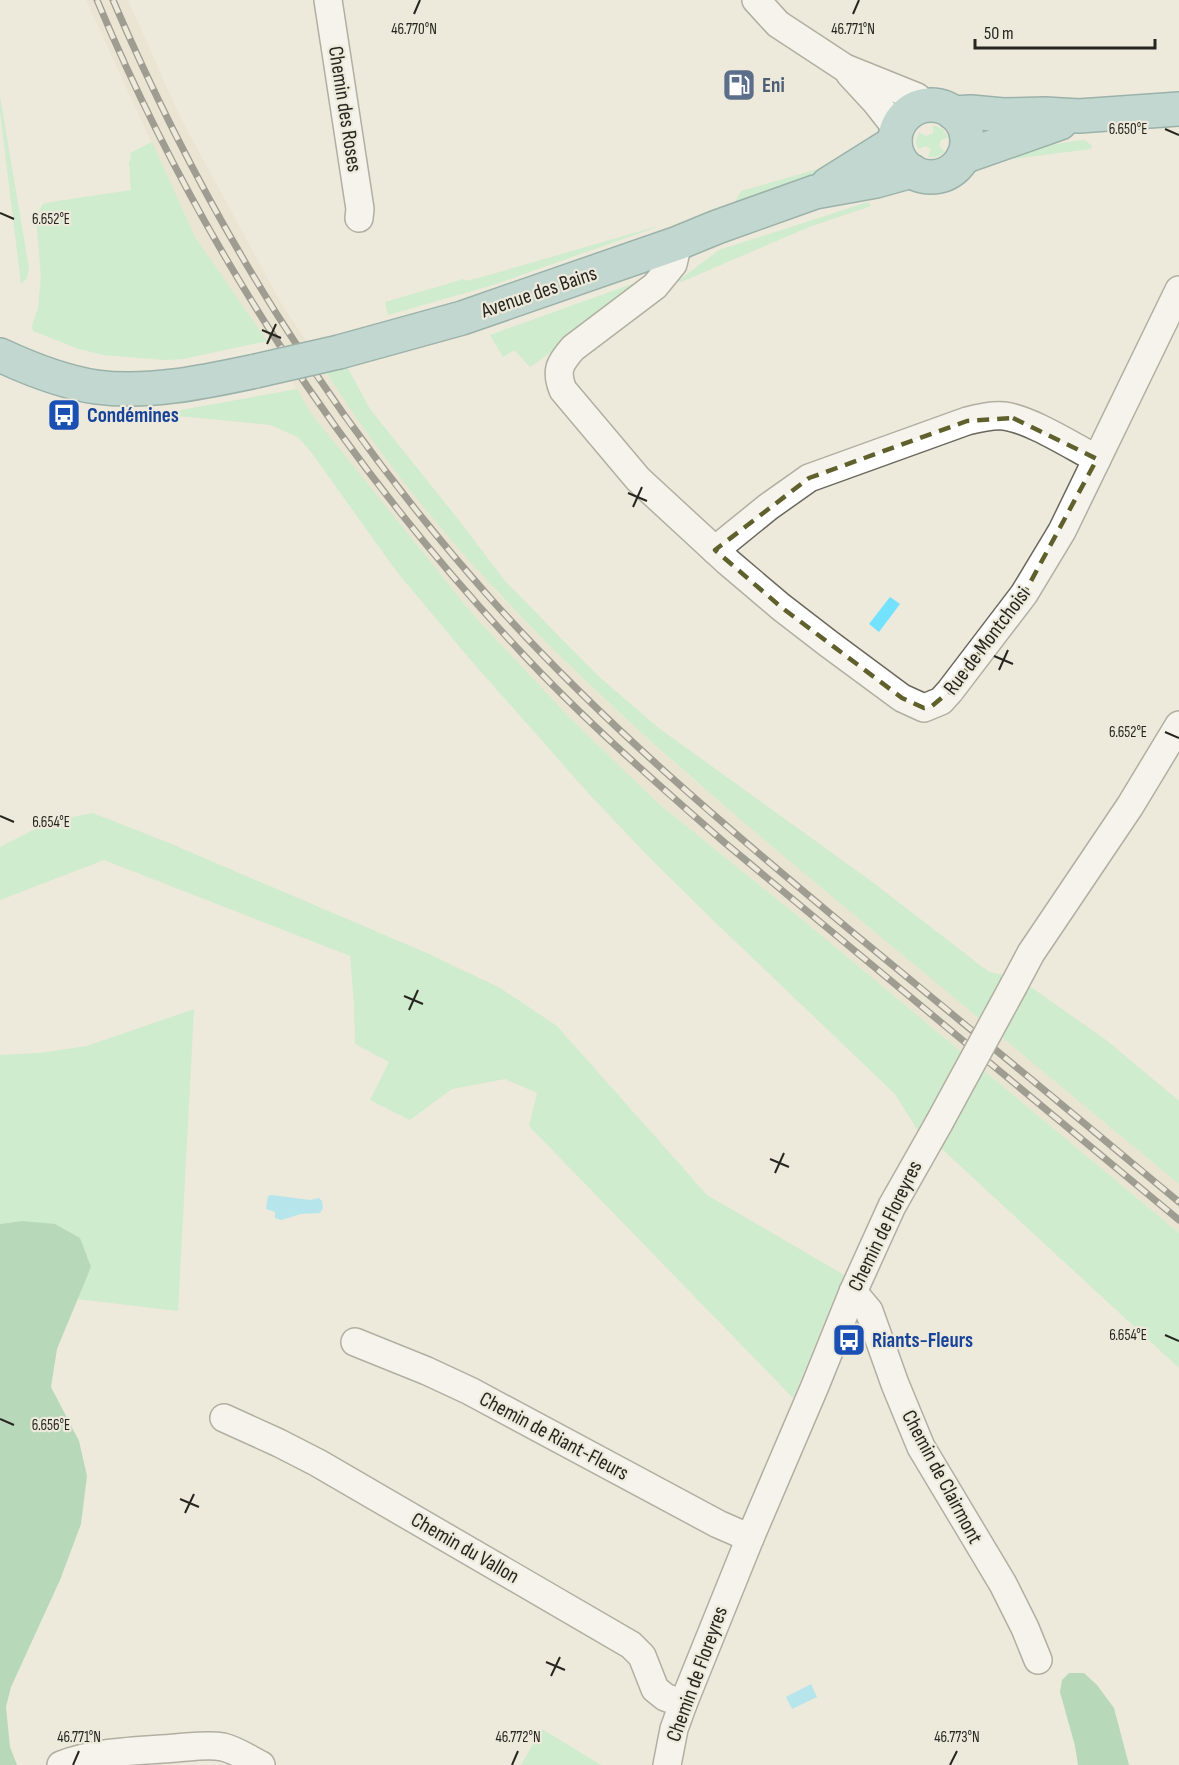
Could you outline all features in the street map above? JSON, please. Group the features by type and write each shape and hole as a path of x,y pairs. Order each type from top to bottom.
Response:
{"main road":[{"path":"896,136 900,159 912,171 922,176 941,175 950,171 963,156 966,133 961,122 938,109"},
{"path":"815,192 896,136 911,111 938,109 1003,115 1079,116 1179,110"},
{"path":"963,156 1079,116"},
{"path":"815,192 876,181 912,171"},
{"name":"Avenue des Bains","path":"0,355 39,372 71,382 110,388 164,387 202,382 339,352 462,318 678,243 815,192"}],"street":[{"name":"Chemin des Roses","path":"328,0 360,209 359,218"},
{"path":"756,0 778,24 845,68 917,97 938,109"},
{"path":"845,68 875,101 896,136"},
{"name":"Rue de Montchoisi","path":"678,243 673,264 655,286 573,348 564,358 558,369 558,379 563,390 638,479 715,550 782,608 829,644 902,698 924,708 940,701 950,691 1024,594 1062,531 1179,290"},
{"path":"715,550 808,478 967,421 987,416 1003,416 1023,421 1097,459"},
{"name":"Chemin de Floreyres","path":"667,1765 674,1729 683,1704 853,1292 892,1206 1031,953 1178,730"},
{"name":"Chemin de Clairmont","path":"853,1292 870,1311 895,1384 921,1447 1003,1584 1038,1660"},
{"name":"Chemin de Riant-Fleurs","path":"355,1342 470,1391 718,1524 750,1538"},
{"name":"Chemin du Vallon","path":"224,1418 318,1463 631,1645 642,1656 655,1689 665,1697 683,1704"},
{"path":"61,1765 127,1752 199,1746 222,1747 261,1765"}],"highlighted area":[{"path":"1013,418 1097,459 1024,594 950,691 932,706 924,708 902,698 781,607 715,550 809,478 967,421"}],"shaded area":[{"path":"86,0 128,0 180,117 281,303 317,357 498,594 596,692 689,776 1179,1184 1179,1233 805,922 659,804 572,720 474,616 310,412 282,365 195,237"}],"green space":[{"path":"0,97 29,268 27,278 21,284 0,111"},
{"path":"933,125 943,129 948,137 941,140 939,146 945,152 928,157 931,149 926,146 918,149 916,142 919,132 926,136 933,133"},
{"path":"1085,140 1092,146 1091,149 1013,159 1011,157 1047,146"},
{"path":"152,142 195,237 267,341 183,359 164,360 103,355 79,349 33,331 41,277 36,217 43,204 131,190 130,153"},
{"path":"818,169 819,174 736,205 735,202 741,191"},
{"path":"868,202 871,206 809,227 681,282 678,281 719,250"},
{"path":"657,227 490,286 388,315 385,302 464,279 466,281 482,277"},
{"path":"646,279 647,284 530,367 514,350 503,357 490,335"},
{"path":"339,352 370,409 505,581 596,674 660,729 871,881 989,972 1018,978 1106,1040 1179,1101 1179,1184 767,842 624,717 555,651 427,512 370,436 317,357"},
{"path":"297,389 310,412 474,616 572,720 659,804 805,922 1179,1233 1179,1368 942,1149 918,1131 895,1094 716,923 591,796 468,657 397,572 299,438 271,425 164,413"},
{"path":"93,813 429,954 500,988 557,1026 707,1195 844,1275 793,1398 529,1126 537,1093 505,1079 452,1089 410,1120 370,1100 389,1062 355,1044 350,956 104,860 0,900 0,847 51,821"},
{"path":"194,1009 178,1311 77,1299 91,1267 22,1221 0,1224 0,1055 40,1053 87,1046"},
{"path":"22,1221 55,1224 80,1238 91,1267 57,1349 51,1387 79,1441 87,1476 81,1524 60,1580 11,1687 6,1707 10,1747 17,1765 0,1765 0,1224"},
{"path":"1069,1673 1084,1673 1097,1685 1114,1708 1129,1765 1078,1765 1060,1692 1062,1680"},
{"path":"542,1729 601,1765 521,1765"}],"water":[{"path":"890,597 900,604 879,632 869,624"},
{"path":"268,1196 310,1200 319,1198 323,1208 320,1213 301,1214 281,1220 275,1218 275,1212 266,1209"},
{"path":"811,1684 817,1697 792,1709 786,1697"}],"railway":[{"path":"97,0 180,176 228,261 279,344 334,424 392,502 454,577 543,676 672,796 725,843 1179,1220"},
{"path":"113,0 189,162 277,315 377,460 432,530 491,599 576,688 710,812 1179,1202"}],"place":[{"name":"Eni","path":"739,85"},
{"name":"Condémines","path":"64,415"},
{"name":"Riants-Fleurs","path":"849,1340"}]}
